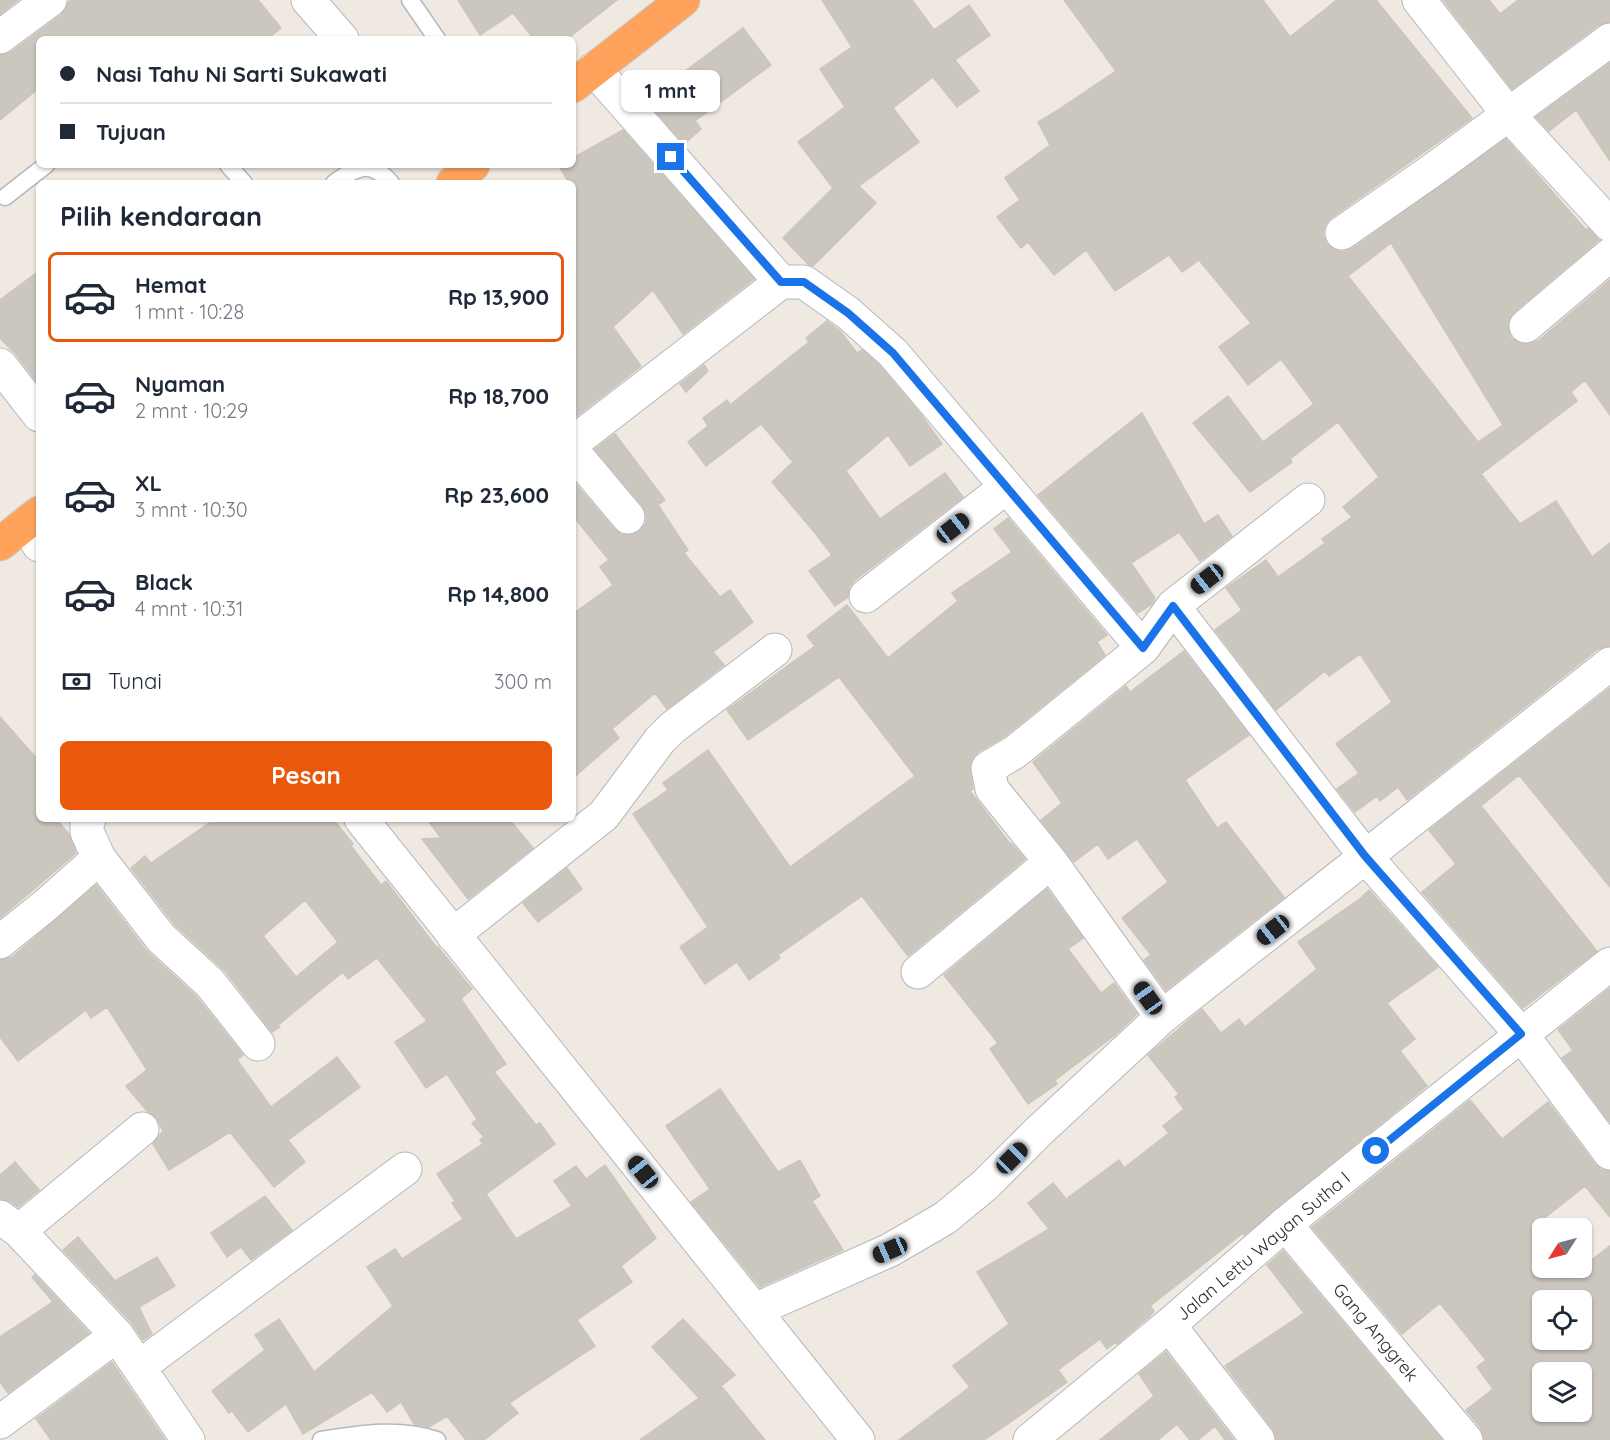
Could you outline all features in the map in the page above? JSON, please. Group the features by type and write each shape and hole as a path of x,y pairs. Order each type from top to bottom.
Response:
{"highway":[{"path":"583,78 683,0"}],"street":[{"path":"0,37 50,0"},
{"path":"308,0 339,36"},
{"path":"1419,0 1509,115 1610,225"},
{"path":"1342,232 1509,115 1610,40"},
{"path":"583,78 781,282"},
{"path":"1526,326 1610,255"},
{"path":"576,443 579,438 781,282 804,282 848,313 893,353 1143,648"},
{"path":"0,365 36,411"},
{"path":"576,455 628,517"},
{"path":"866,596 1006,488"},
{"path":"1162,1017 1051,862 992,789 988,768 1015,752 1143,648 1173,606 1308,500"},
{"path":"1173,606 1365,856 1521,1034 1610,1153"},
{"path":"453,935 604,815 660,740 672,728 775,650"},
{"path":"754,1310 890,1250 945,1218 986,1185 1038,1132 1162,1017 1610,664"},
{"path":"87,822 87,832 99,858 161,938 210,983 258,1044"},
{"path":"363,822 858,1440"},
{"path":"0,942 99,858"},
{"path":"918,972 1051,862"},
{"name":"Jalan Lettu Wayan Sutha I","path":"1030,1440 1286,1224 1610,964"},
{"path":"142,1129 10,1224 117,1335 188,1440"},
{"path":"139,1367 405,1169"},
{"name":"Gang Anggrek","path":"1286,1224 1466,1440"},
{"path":"1169,1325 1258,1440"},
{"path":"0,1422 117,1335"}],"lane":[{"path":"410,0 434,36"},
{"path":"5,197 42,168"},
{"path":"231,168 241,180"},
{"path":"338,180 350,171 362,168"},
{"path":"369,168 381,172 388,180"},
{"path":"321,1440 376,1432 428,1437 437,1440"}],"building":[{"path":"0,0 18,0 0,14"},
{"path":"70,0 258,0 281,28 271,36 36,36 36,90 0,120 0,55 11,52 61,15"},
{"path":"458,0 617,0 571,36 532,36 513,13 480,35"},
{"path":"822,0 912,0 934,30 969,5 990,35 955,60 979,91 957,107 933,77 893,108 919,142 859,186 876,203 813,266 809,265 783,238 833,188 798,142 845,107 820,69 852,47"},
{"path":"1064,0 1263,0 1290,37 1337,0 1376,0 1472,118 1331,218 1325,225 1323,234 1327,244 1343,252 1353,248 1506,139 1586,230 1588,228 1599,240 1514,312 1509,319 1508,329 1511,338 1519,343 1529,344 1538,341 1610,280 1610,415 1585,380 1571,392 1577,401 1481,474 1520,524 1556,501 1592,557 1610,543 1610,646 1598,649 1407,800 1398,787 1380,801 1377,796 1355,812 1337,789 1359,773 1336,744 1392,702 1360,654 1329,676 1325,671 1276,710 1215,630 1242,610 1226,588 1266,560 1278,577 1325,543 1322,539 1352,517 1343,507 1379,477 1338,422 1290,459 1292,462 1250,492 1193,423 1228,396 1263,442 1314,404 1281,359 1248,385 1219,347 1251,323 1199,260 1182,272 1169,255 1115,291 1086,250 1054,275 1028,242 1021,248 997,217 1020,200 1005,178 1050,145 1038,122 1116,71","holes":["1391,243 1503,425 1478,442 1348,276"]},
{"path":"1443,0 1489,0 1500,14 1518,0 1610,0 1610,22 1599,25 1512,89"},
{"path":"743,28 771,65 695,121 701,129 684,144 646,100"},
{"path":"1610,63 1610,161 1576,110 1549,131 1536,117"},
{"path":"623,130 754,279 683,334 653,290 613,327 641,366 576,417 576,180 567,180 560,168 576,168 576,156"},
{"path":"36,273 36,381 15,353 0,338 0,300"},
{"path":"827,321 840,331 857,353 862,350 880,366 942,444 910,466 888,435 846,471 880,519 945,473 963,497 854,581 849,588 848,597 835,606 809,571 832,555 772,482 793,462 761,424 706,466 688,442 708,426 703,418 727,400 730,405 809,342 806,338"},
{"path":"704,365 708,371 686,392 680,384"},
{"path":"1142,413 1204,524 1218,515 1232,536 1200,561 1179,532 1131,563 1155,598 1152,604 1138,613 1038,495"},
{"path":"615,434 665,500 658,505 688,550 684,553 720,597 730,590 753,622 713,652 724,665 667,709 655,693 612,729 619,738 576,775 576,612 613,585 600,567 609,560 576,520 576,485 614,529 621,534 632,535 640,531 646,523 646,513 642,505 595,449"},
{"path":"1008,518 1107,635 1097,642 1105,655 1004,737 978,752 971,761 973,789 970,791 1010,844 1025,859 908,956 862,896 778,955 780,958 749,980 737,962 705,984 680,947 708,927 633,814 668,790 663,783 708,750 790,867 915,776 839,677 748,740 727,710 815,646 807,636 847,605 888,658 958,601 952,593 1012,552 994,529"},
{"path":"1184,651 1249,735 1185,780 1217,828 1226,822 1284,897 1166,990 1144,960 1151,955 1122,918 1168,882 1137,839 1108,859 1098,844 1074,862 1041,820 1062,803 1033,762 1126,686 1130,692"},
{"path":"1610,688 1610,887 1519,775 1481,806 1597,951 1523,1008 1422,892 1456,864 1429,830"},
{"path":"0,717 36,758 36,822 59,822 69,834 76,853 0,918"},
{"path":"211,822 335,822 381,885 386,881 437,948 472,989 461,999 506,1064 494,1072 536,1125 540,1123 555,1144 486,1194 516,1239 572,1206 554,1181 576,1166 586,1179 605,1165 656,1238 621,1266 632,1282 577,1320 595,1346 509,1403 518,1413 484,1440 466,1440 447,1416 429,1427 414,1424 401,1402 387,1412 372,1392 303,1434 286,1404 248,1432 232,1411 229,1413 212,1391 265,1350 255,1335 279,1319 314,1372 393,1306 367,1267 395,1249 402,1259 463,1219 452,1203 455,1201 437,1174 483,1144 480,1140 484,1137 472,1123 477,1119 447,1074 426,1088 395,1042 427,1021 377,958 348,979 343,972 272,1032 225,971 175,925 131,868 145,856 151,863","holes":["305,900 338,942 296,977 263,936"]},
{"path":"429,822 511,822 533,848 468,899 422,839 441,838"},
{"path":"567,868 582,889 538,922 523,903"},
{"path":"96,885 146,950 196,996 243,1055 237,1060 271,1107 337,1057 360,1087 288,1140 305,1162 274,1187 230,1132 169,1170 153,1144 163,1131 157,1118 147,1111 126,1086 147,1070 107,1007 91,1018 86,1010 18,1061 0,1037 0,960 12,957"},
{"path":"1047,889 1083,938 1068,949 1101,993 1114,983 1137,1014 1115,1035 1055,1080 1057,1084 1028,1104 990,1049 998,1043 944,975"},
{"path":"1369,890 1438,967 1387,1003 1415,1039 1400,1051 1427,1086 1244,1235 1243,1233 1150,1306 1154,1311 1151,1315 1117,1344 1116,1342 1107,1349 1100,1339 1058,1370 1067,1382 1002,1428 984,1440 899,1440 970,1387 953,1366 1009,1324 977,1272 1049,1229 1028,1203 1053,1183 1066,1199 1119,1160 1124,1168 1169,1133 1163,1126 1184,1109 1175,1097 1179,1094 1148,1055 1202,1009 1221,1033 1239,1019 1245,1027 1317,969 1298,942"},
{"path":"1610,988 1610,1122 1562,1058 1573,1050 1558,1030"},
{"path":"720,1089 778,1172 800,1160 820,1196 812,1201 843,1250 760,1287 691,1202 710,1189 666,1126"},
{"path":"1470,1100 1502,1139 1548,1102 1595,1164 1602,1170 1610,1171 1610,1217 1585,1186 1545,1218 1532,1218 1532,1278 1592,1278 1592,1260 1610,1246 1610,1440 1484,1440 1481,1428 1466,1410 1493,1389 1477,1367 1486,1360 1440,1303 1402,1334 1312,1227"},
{"path":"15,1162 39,1190 18,1207 0,1199 0,1175"},
{"path":"265,1196 292,1230 251,1260 241,1247 227,1257 211,1233"},
{"path":"78,1237 115,1281 157,1257 175,1286 139,1307 152,1334 143,1340 131,1322 63,1250"},
{"path":"1283,1251 1442,1440 1276,1440 1273,1429 1225,1366 1304,1313 1267,1265"},
{"path":"35,1275 89,1333 8,1393 0,1382 0,1337 53,1302 32,1277"},
{"path":"683,1319 735,1375 721,1386 765,1440 640,1440 699,1398 652,1347"},
{"path":"1166,1352 1234,1440 1225,1440 1215,1426 1198,1440 1190,1440 1177,1424 1158,1440 1100,1440 1154,1396 1139,1374"},
{"path":"112,1362 165,1440 51,1440 36,1419"}],"route":[{"path":"671,157 781,282 804,282 848,313 893,353 1143,648 1173,606 1365,856 1521,1034 1376,1151"}]}
